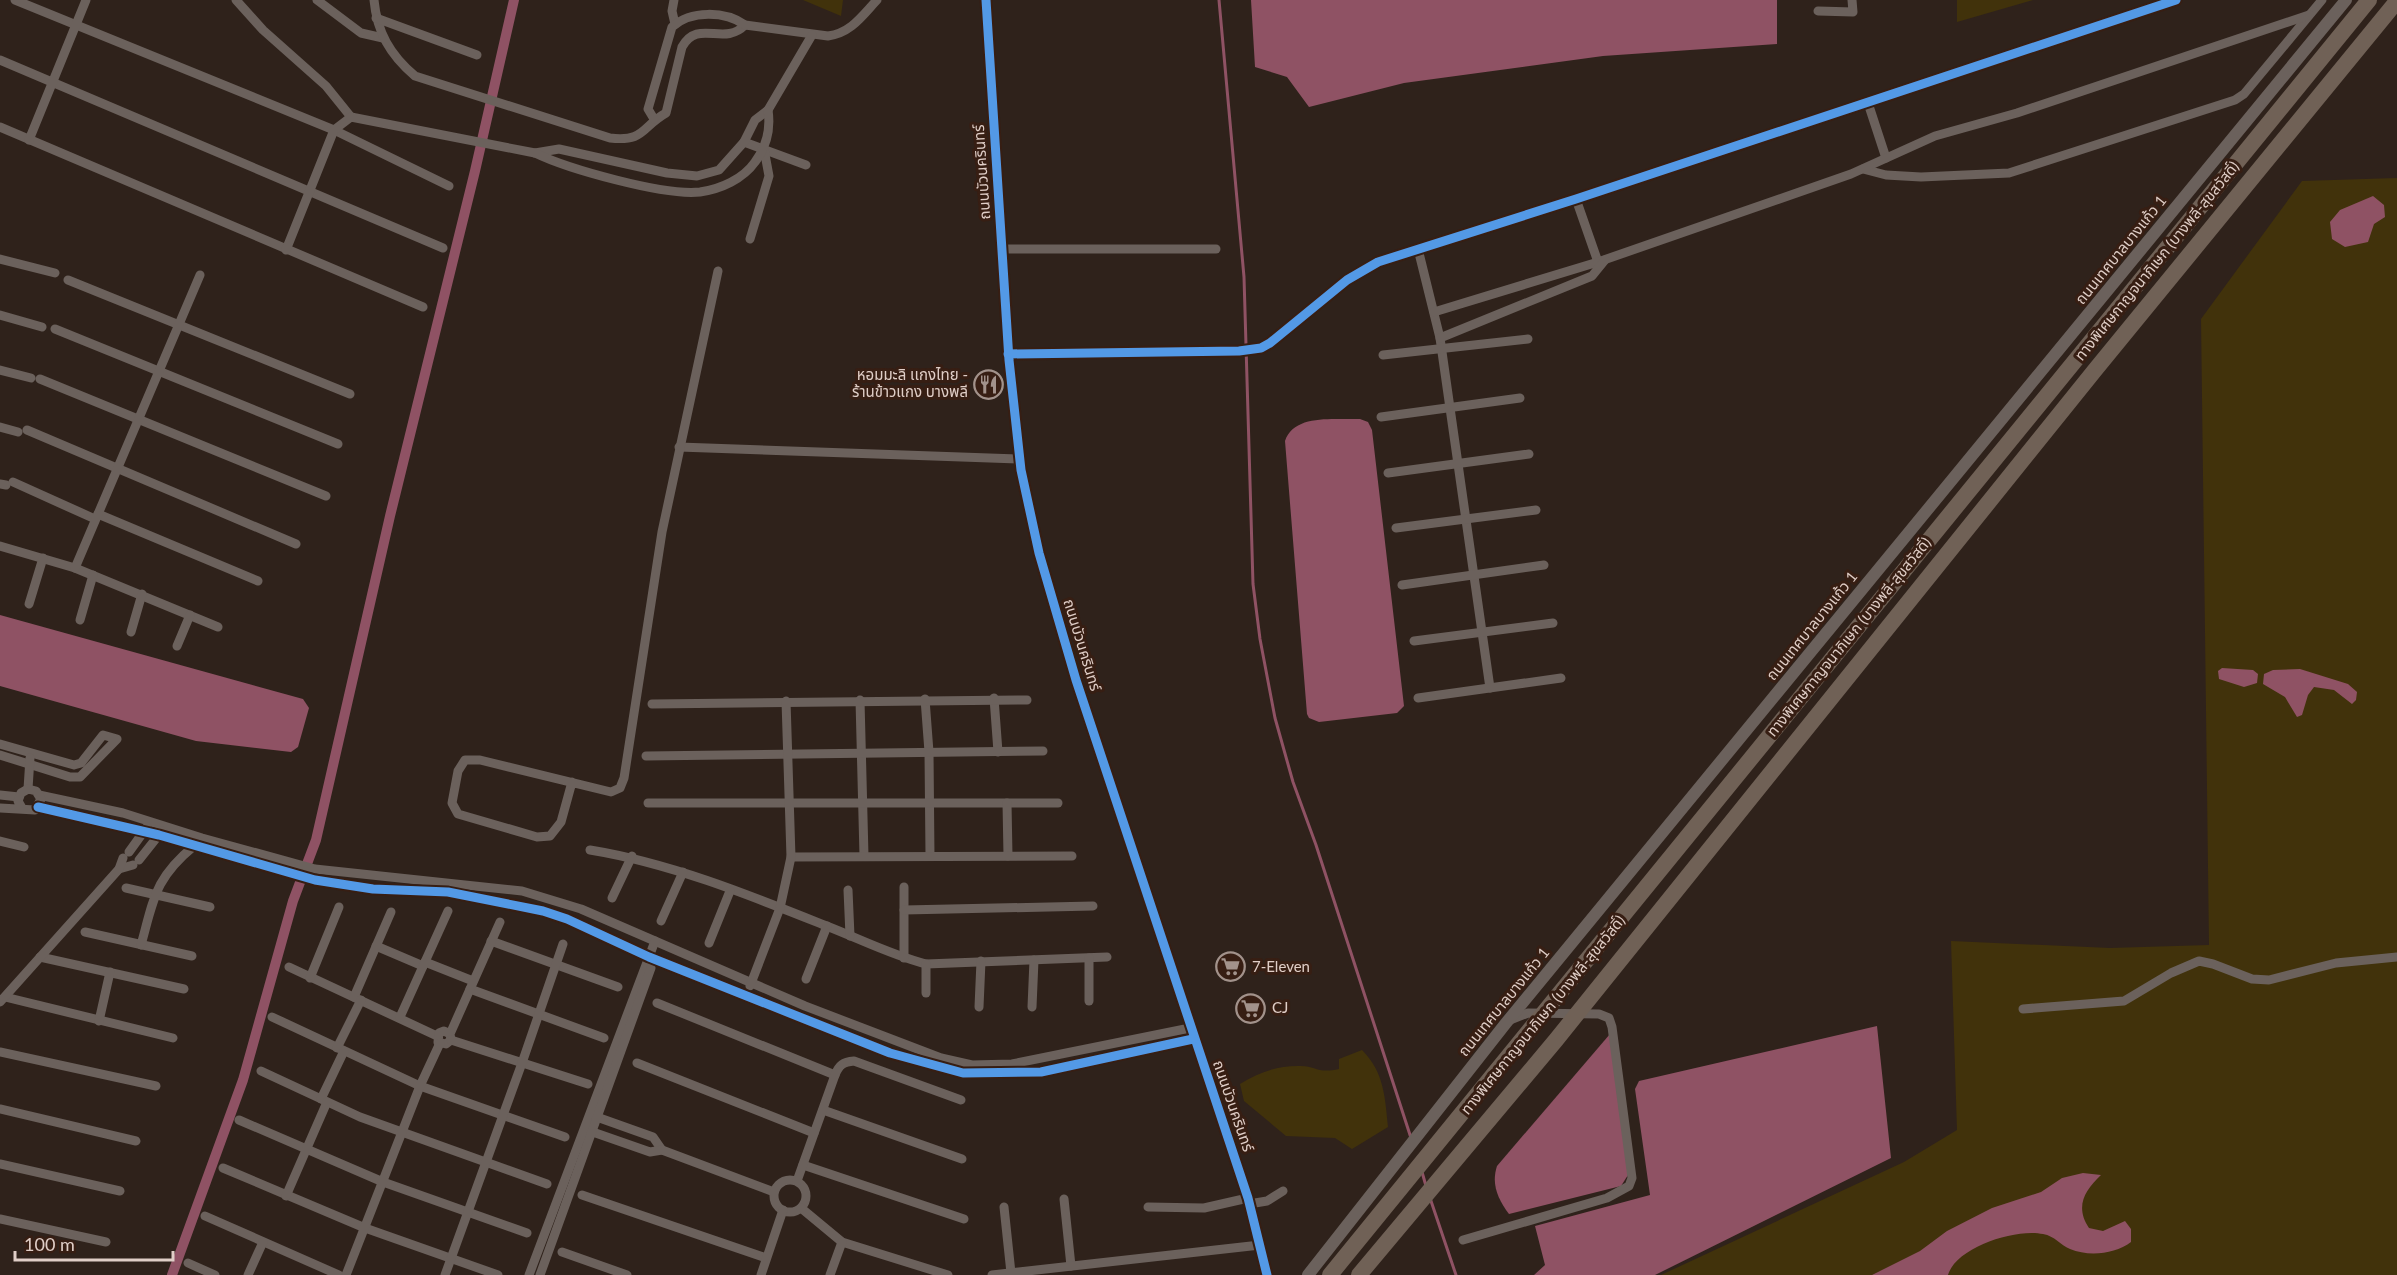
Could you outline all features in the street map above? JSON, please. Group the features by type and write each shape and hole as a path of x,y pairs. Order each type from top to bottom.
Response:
{"highway":[{"name":"ทางพิเศษกาญจนาภิเษก (บางพลี-สุขสวัสดิ์)","path":"1330,1275 2369,0"},
{"name":"ทางพิเศษกาญจนาภิเษก (บางพลี-สุขสวัสดิ์)","path":"1359,1275 1556,1040 2095,370 2397,1"}],"main road":[{"name":"ถนนเทศบาลบางแก้ว 1","path":"1308,1275 1506,1023 2346,0"}],"street":[{"path":"15,0 334,130 449,186"},
{"path":"29,140 77,27 86,0"},
{"path":"236,0 263,30 326,86 351,117 458,140 535,153 556,163 664,190 700,192 727,185 749,170 764,149 770,125 768,110"},
{"path":"317,0 361,33 383,38"},
{"path":"374,0 376,18 383,38 394,55 415,76 492,102 610,138 624,140 645,132 654,119 666,113 682,47 687,38 695,33 732,34 745,25"},
{"path":"674,0 672,10 675,24"},
{"path":"654,119 648,110 675,24 681,18 693,14 707,15 735,18 745,25 812,35 841,34 852,27 877,0"},
{"name":"ถนนบัวนครินทร์","path":"986,0 1008,354 1020,459 1038,553 1193,1039 1248,1201 1267,1275"},
{"path":"1818,11 1852,12 1852,0"},
{"path":"1008,354 1239,351 1261,348 1363,269 2176,0"},
{"path":"1863,170 1886,175 1921,177 2009,173 2235,100 2244,94 2322,0"},
{"path":"707,15 707,34"},
{"path":"1434,312 1602,260 1863,170 1935,136 2017,113 2309,15"},
{"path":"376,18 477,55"},
{"path":"535,153 559,149 667,173 697,176 719,170 744,142 755,120 768,110 812,35"},
{"path":"0,60 443,248"},
{"path":"1868,103 1886,158"},
{"path":"286,250 334,130 351,117"},
{"path":"0,128 423,307"},
{"path":"744,142 806,165"},
{"path":"750,239 769,176 764,149"},
{"path":"664,190 667,173"},
{"path":"1576,200 1602,260"},
{"path":"1002,249 1216,249"},
{"path":"1418,249 1442,349 1490,688"},
{"path":"0,259 55,273"},
{"path":"1440,338 1592,276 1602,260"},
{"path":"572,782 561,822 557,831 550,836 537,837 458,813 452,803 458,771 465,760 480,760 572,782 611,792 620,788 624,778 662,532 718,271"},
{"path":"75,568 200,275"},
{"path":"68,280 350,394"},
{"path":"0,315 42,327"},
{"path":"55,329 338,444"},
{"path":"1383,356 1528,339"},
{"path":"0,370 36,378 326,496"},
{"path":"1381,417 1520,398"},
{"path":"0,427 23,431 117,468 296,544"},
{"path":"679,447 1020,459"},
{"path":"1388,473 1529,454"},
{"path":"6,484 258,581"},
{"path":"1396,528 1536,510"},
{"path":"0,546 75,568 218,627"},
{"path":"29,604 43,558"},
{"path":"1402,585 1544,565"},
{"path":"80,620 93,575"},
{"path":"131,632 142,594"},
{"path":"177,646 190,615"},
{"path":"1414,641 1553,623"},
{"path":"1418,698 1561,678"},
{"path":"994,698 998,752"},
{"path":"652,704 994,698 1027,700"},
{"path":"925,699 931,804 930,856"},
{"path":"860,700 864,856"},
{"path":"747,996 780,908 790,857 786,701"},
{"path":"0,744 74,765 81,763 103,735 117,739 80,777 70,777 0,756"},
{"path":"646,756 1043,751"},
{"path":"0,795 19,797 28,789 30,752"},
{"path":"28,789 39,795 57,797 150,822 162,831 194,846 281,866 522,891 581,909 752,983 941,1058 972,1065 1012,1064 1190,1028"},
{"path":"38,807 39,795"},
{"path":"19,797 22,808"},
{"path":"648,802 789,805 1058,803"},
{"path":"1007,802 1008,856"},
{"path":"0,808 22,808 30,811 38,807 144,831 162,831 281,866 315,880 373,889 448,892 519,905 567,919 652,958 890,1053 963,1073 1041,1072 1193,1039"},
{"path":"150,822 126,855 119,869 2,1000 173,1038"},
{"path":"119,869 136,862 162,831"},
{"path":"0,841 24,847"},
{"path":"141,945 155,894 164,875 194,846"},
{"path":"590,850 632,856 683,872 904,958 926,964 1107,957"},
{"path":"612,898 632,856"},
{"path":"790,857 1072,856"},
{"path":"661,921 683,872"},
{"path":"903,887 904,958"},
{"path":"126,888 210,907"},
{"path":"848,890 850,936"},
{"path":"519,905 522,891"},
{"path":"709,943 730,891"},
{"path":"904,910 1093,906"},
{"path":"310,978 339,907"},
{"path":"400,1017 448,911"},
{"path":"286,1196 324,1101 357,998 391,912"},
{"path":"450,1037 500,922"},
{"path":"806,980 826,926"},
{"path":"85,932 192,956"},
{"path":"491,940 618,987"},
{"path":"540,1275 593,1116 658,942"},
{"path":"445,1275 563,944"},
{"path":"376,946 424,964 539,1014 604,1038"},
{"path":"40,957 184,988"},
{"path":"2023,1009 2124,1001 2171,973 2199,961 2252,980 2270,981 2336,963 2397,957"},
{"path":"1089,958 1089,1001"},
{"path":"1032,1007 1034,960"},
{"path":"980,1007 981,961"},
{"path":"926,964 926,993"},
{"path":"289,967 400,1017 438,1039"},
{"path":"99,1021 110,972"},
{"path":"657,1003 835,1075"},
{"path":"1463,1240 1607,1198 1629,1186 1632,1178 1609,1018 1599,1014 1528,1013 1506,1023"},
{"path":"272,1017 420,1086 565,1137"},
{"path":"346,1275 438,1039 444,1031 450,1037 588,1084"},
{"path":"0,1052 156,1086"},
{"path":"797,1181 839,1066 854,1061 960,1100"},
{"path":"638,1063 814,1133"},
{"path":"261,1071 324,1101 403,1133 547,1184"},
{"path":"0,1109 136,1140"},
{"path":"823,1110 962,1159"},
{"path":"593,1116 653,1137 662,1150"},
{"path":"239,1120 383,1182 527,1233"},
{"path":"588,1131 650,1152 662,1150 774,1192"},
{"path":"530,1275 588,1131"},
{"path":"0,1164 120,1191"},
{"path":"803,1165 964,1219"},
{"path":"223,1168 365,1228 498,1275"},
{"path":"783,1181 797,1181 802,1185 807,1197 801,1208 792,1212 783,1210 776,1204 774,1192 783,1181"},
{"path":"1148,1207 1204,1208 1248,1201 1267,1201 1283,1191"},
{"path":"582,1195 766,1258"},
{"path":"1064,1199 1071,1266"},
{"path":"1004,1207 1011,1273"},
{"path":"801,1208 842,1242 948,1275"},
{"path":"761,1275 783,1210"},
{"path":"205,1216 339,1275"},
{"path":"0,1219 106,1242"},
{"path":"248,1275 263,1242"},
{"path":"830,1275 842,1242"},
{"path":"992,1275 1260,1245"},
{"path":"562,1252 627,1275"},
{"path":"188,1263 215,1275"}],"shaded area":[{"path":"803,0 843,0 841,16"},
{"path":"1251,0 1777,0 1777,44 1603,56 1404,83 1309,107 1287,77 1255,67"},
{"path":"1957,0 2033,0 1957,22"},
{"path":"2397,178 2397,1275 1661,1275 1904,1162 1957,1130 1951,941 2110,948 2209,945 2201,319 2302,181"},
{"path":"2373,196 2384,205 2385,217 2374,224 2368,242 2345,247 2332,239 2330,222 2340,210"},
{"path":"1360,419 1368,422 1372,430 1404,706 1397,713 1319,722 1309,718 1307,714 1285,441 1290,432 1306,422"},
{"path":"0,615 303,699 309,708 298,747 291,752 196,741 0,686"},
{"path":"2222,668 2253,670 2258,674 2257,683 2244,687 2219,679 2218,671"},
{"path":"2300,669 2348,684 2357,692 2356,700 2352,704 2334,690 2314,687 2308,695 2302,715 2297,717 2285,697 2263,684 2264,674 2273,670"},
{"path":"1877,1026 1891,1158 1655,1275 1534,1275 1545,1265 1535,1226 1650,1195 1635,1089 1639,1081"},
{"path":"1610,1034 1628,1175 1621,1186 1509,1214 1495,1185 1497,1166"},
{"path":"1362,1050 1379,1076 1388,1127 1352,1149 1335,1138 1286,1136 1244,1101 1240,1084 1260,1073 1290,1066 1321,1070 1339,1069 1339,1059"},
{"path":"2083,1173 2101,1175 2090,1187 2083,1200 2083,1213 2089,1228 2103,1231 2125,1221 2131,1229 2131,1242 2125,1246 2110,1252 2085,1253 2070,1249 2047,1235 2018,1234 1974,1248 1953,1265 1948,1275 1872,1275 1920,1251 1947,1231 1992,1208 2041,1192 2062,1178"}],"waterway":[{"path":"172,1275 243,1080 293,901 316,840 390,516 475,171 514,0"},
{"path":"1219,0 1244,277 1253,584 1260,639 1275,718 1293,782 1316,845 1411,1138"},
{"path":"1422,1172 1426,1186"},
{"path":"1430,1198 1456,1275"}],"cycle path":[{"path":"986,0 1009,360 1021,470 1039,553 1076,680 1248,1198 1267,1275"},
{"path":"1008,354 1239,351 1261,348 1347,280 1378,262 1576,199 2176,0"},
{"path":"38,807 159,835 315,880 373,889 448,892 543,911 567,919 649,957 890,1053 963,1073 1041,1072 1193,1039"}],"place":[{"name":"หอมมะลิ เเกงไทย - ร้านข้าวแกง บางพลี","path":"989,384"},
{"name":"7-Eleven","path":"1231,967"},
{"name":"CJ","path":"1251,1008"}]}
